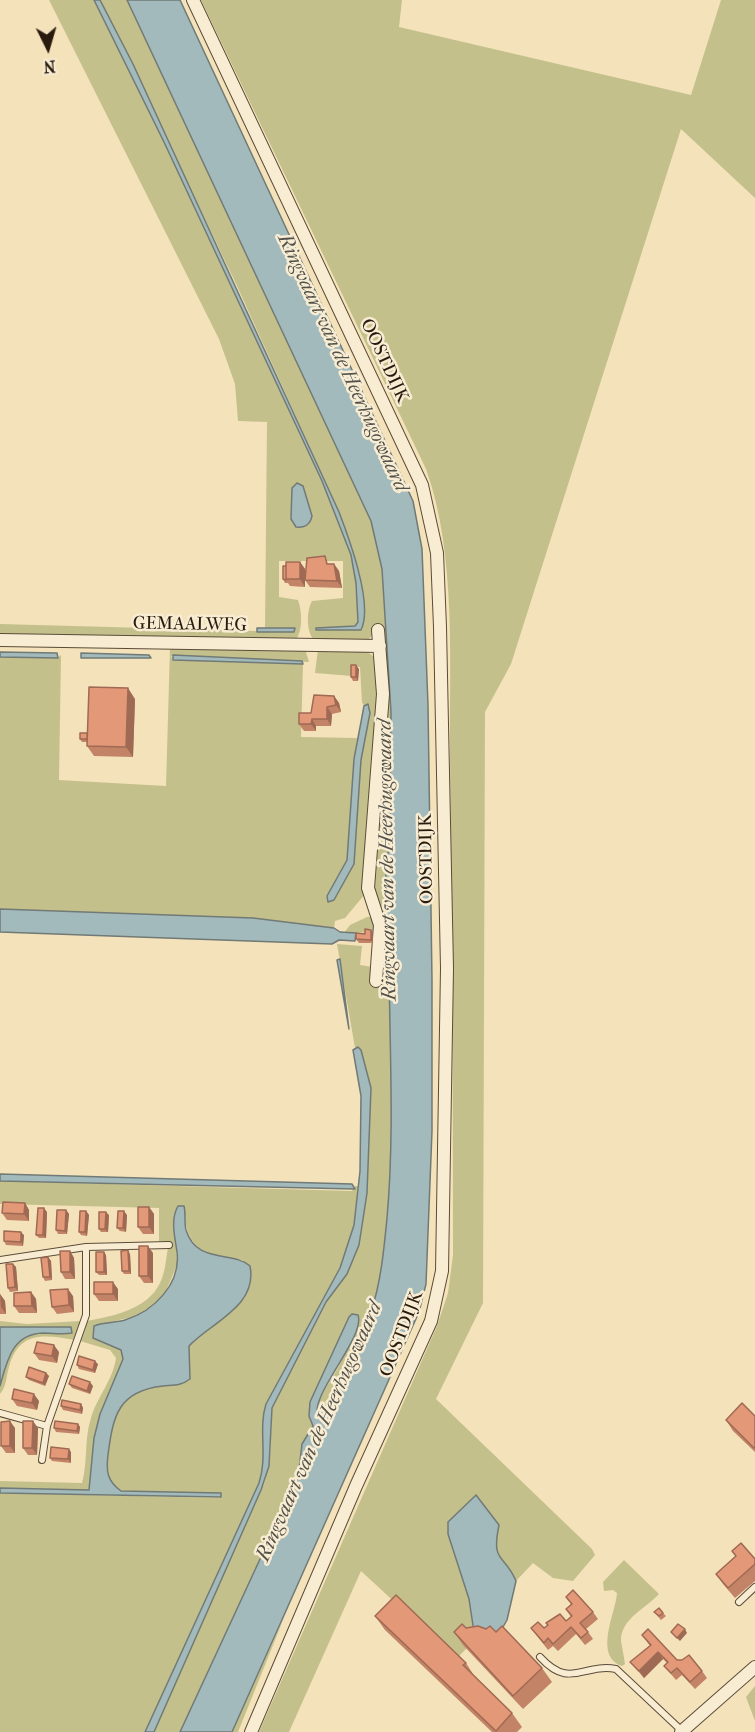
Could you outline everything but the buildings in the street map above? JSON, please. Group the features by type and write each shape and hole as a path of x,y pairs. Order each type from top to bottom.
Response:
{"street":[{"name":"OOSTDIJK","path":"194,0 422,485 429,508 437,553 440,627 447,1026 444,1210 440,1287 431,1322 356,1486 252,1732"},
{"path":"376,981 379,939 377,914 368,888 382,732 383,694 378,630"},
{"name":"GEMAALWEG","path":"0,640 380,646"},
{"path":"682,1732 755,1667"}],"lane":[{"path":"0,1260 86,1247 169,1245"},
{"path":"42,1460 47,1426 86,1316 86,1247"},
{"path":"0,1413 47,1426"},
{"path":"739,1602 755,1587"},
{"path":"540,1657 549,1667 572,1676 616,1670 682,1732"}],"shaded area":[{"path":"49,0 94,0 164,142 322,481 351,555 356,583 358,622 355,626 317,628 363,627 360,574 339,512 237,286 100,0 127,0 144,32 371,521 382,569 391,712 390,833 384,894 387,936 384,936 373,894 384,747 375,632 367,641 316,642 310,634 308,623 312,601 343,598 343,561 279,561 279,597 298,600 299,604 301,626 296,640 0,637 0,624 256,631 295,628 265,628 267,422 238,421 235,384 219,339","holes":["291,494 305,499 312,516 308,525 292,523"]},
{"path":"201,0 402,0 399,27 691,95 721,0 755,0 755,198 681,129 511,664 485,712 483,1303 436,1399 592,1549 595,1555 573,1581 553,1578 533,1563 516,1581 498,1552 499,1525 475,1495 448,1522 456,1560 469,1599 475,1640 456,1659 361,1571 289,1732 259,1732 437,1326 448,1293 453,1255 449,611 443,537 426,469"},
{"path":"170,648 305,649 309,662 171,656 173,660 303,664 301,737 357,738 347,860 331,902 354,864 361,760 370,713 369,705 364,706 362,702 360,667 352,667 352,676 315,673 318,649 357,649 371,654 375,659 379,673 365,894 345,918 335,921 334,928 253,918 0,909 0,657 57,658 61,655 59,780 166,786"},
{"path":"367,917 373,917 377,932 344,933 350,925"},
{"path":"337,944 362,946 360,965 373,967 384,944 389,950 391,1151 386,1230 377,1289 355,1353 318,1418 317,1403 338,1368 359,1322 349,1317 310,1402 313,1426 302,1444 298,1477 180,1732 154,1732 265,1481 270,1458 272,1408 326,1302 347,1274 359,1245 367,1193 371,1088 360,1048 355,1048"},
{"path":"0,1181 352,1191 355,1186 359,1186 354,1225 340,1268 266,1404 264,1462 259,1483 145,1732 0,1732 0,1493 220,1498 221,1493 121,1491 110,1479 107,1461 111,1433 117,1414 129,1398 149,1388 190,1380 189,1346 234,1310 243,1260 220,1257 201,1250 189,1235 185,1212 175,1214 177,1265 166,1291 157,1302 136,1316 94,1326 93,1338 121,1350 123,1359 100,1414 94,1439 89,1490 0,1488 0,1481 82,1483 91,1418 112,1374 116,1358 110,1350 80,1341 87,1321 128,1310 147,1300 162,1278 169,1242 159,1241 159,1208 0,1204"},
{"path":"0,1321 27,1324 81,1321 75,1340 53,1337 34,1338 19,1346 13,1355 0,1394 4,1366 19,1342 35,1334 57,1333 70,1327 0,1327"},
{"path":"624,1560 659,1594 635,1614 625,1626 621,1640 625,1664 622,1666 613,1661 607,1644 617,1593 613,1590 604,1591 603,1582"},
{"path":"284,1618 238,1732 232,1732"},
{"path":"755,1686 755,1721 746,1697"}],"water":[{"path":"94,0 100,0 133,64 339,512 359,571 364,604 361,630 316,630 316,628 355,626 358,622 356,583 351,555 322,481 164,142"},
{"name":"Ringvaart van de Heerhugowaard","path":"127,0 180,0 413,501 422,549 428,705 432,980 432,1131 426,1284 419,1312 232,1732 180,1732 298,1477 302,1444 313,1426 309,1416 310,1402 352,1314 358,1315 358,1325 354,1337 321,1396 317,1408 318,1417 349,1366 371,1312 382,1265 391,1151 389,950 386,944 374,943 375,935 387,935 384,894 390,833 391,712 382,569 371,521"},
{"path":"297,483 303,486 312,516 310,522 302,527 296,527 291,519 292,488"},
{"path":"257,628 295,628 294,632 257,632"},
{"path":"0,652 57,653 58,658 0,657"},
{"path":"81,653 149,655 151,658 81,658"},
{"path":"173,655 302,661 303,664 173,660"},
{"path":"368,704 370,713 361,760 354,864 334,900 328,902 327,896 347,860 354,759 364,706"},
{"path":"0,909 253,918 356,933 355,941 339,940 332,944 0,932"},
{"path":"340,959 349,1029 337,960"},
{"path":"358,1047 361,1050 371,1088 367,1193 359,1245 347,1274 326,1302 272,1408 269,1466 261,1490 154,1732 145,1732 259,1483 263,1463 263,1423 266,1404 340,1268 354,1225 360,1171 361,1096 353,1050"},
{"path":"0,1174 352,1184 355,1189 0,1181"},
{"path":"178,1206 184,1206 186,1230 191,1241 206,1253 243,1261 250,1266 251,1280 240,1303 189,1346 190,1379 180,1384 136,1393 127,1400 112,1428 107,1466 110,1479 121,1491 221,1493 221,1497 0,1493 0,1488 89,1490 94,1438 100,1414 123,1359 121,1350 93,1338 94,1326 136,1316 155,1303 170,1285 177,1264 174,1223"},
{"path":"0,1327 71,1327 72,1333 43,1333 24,1338 12,1350 0,1386"},
{"path":"476,1495 499,1525 498,1552 516,1581 507,1620 499,1634 474,1632 469,1599 448,1534 448,1522"}]}
